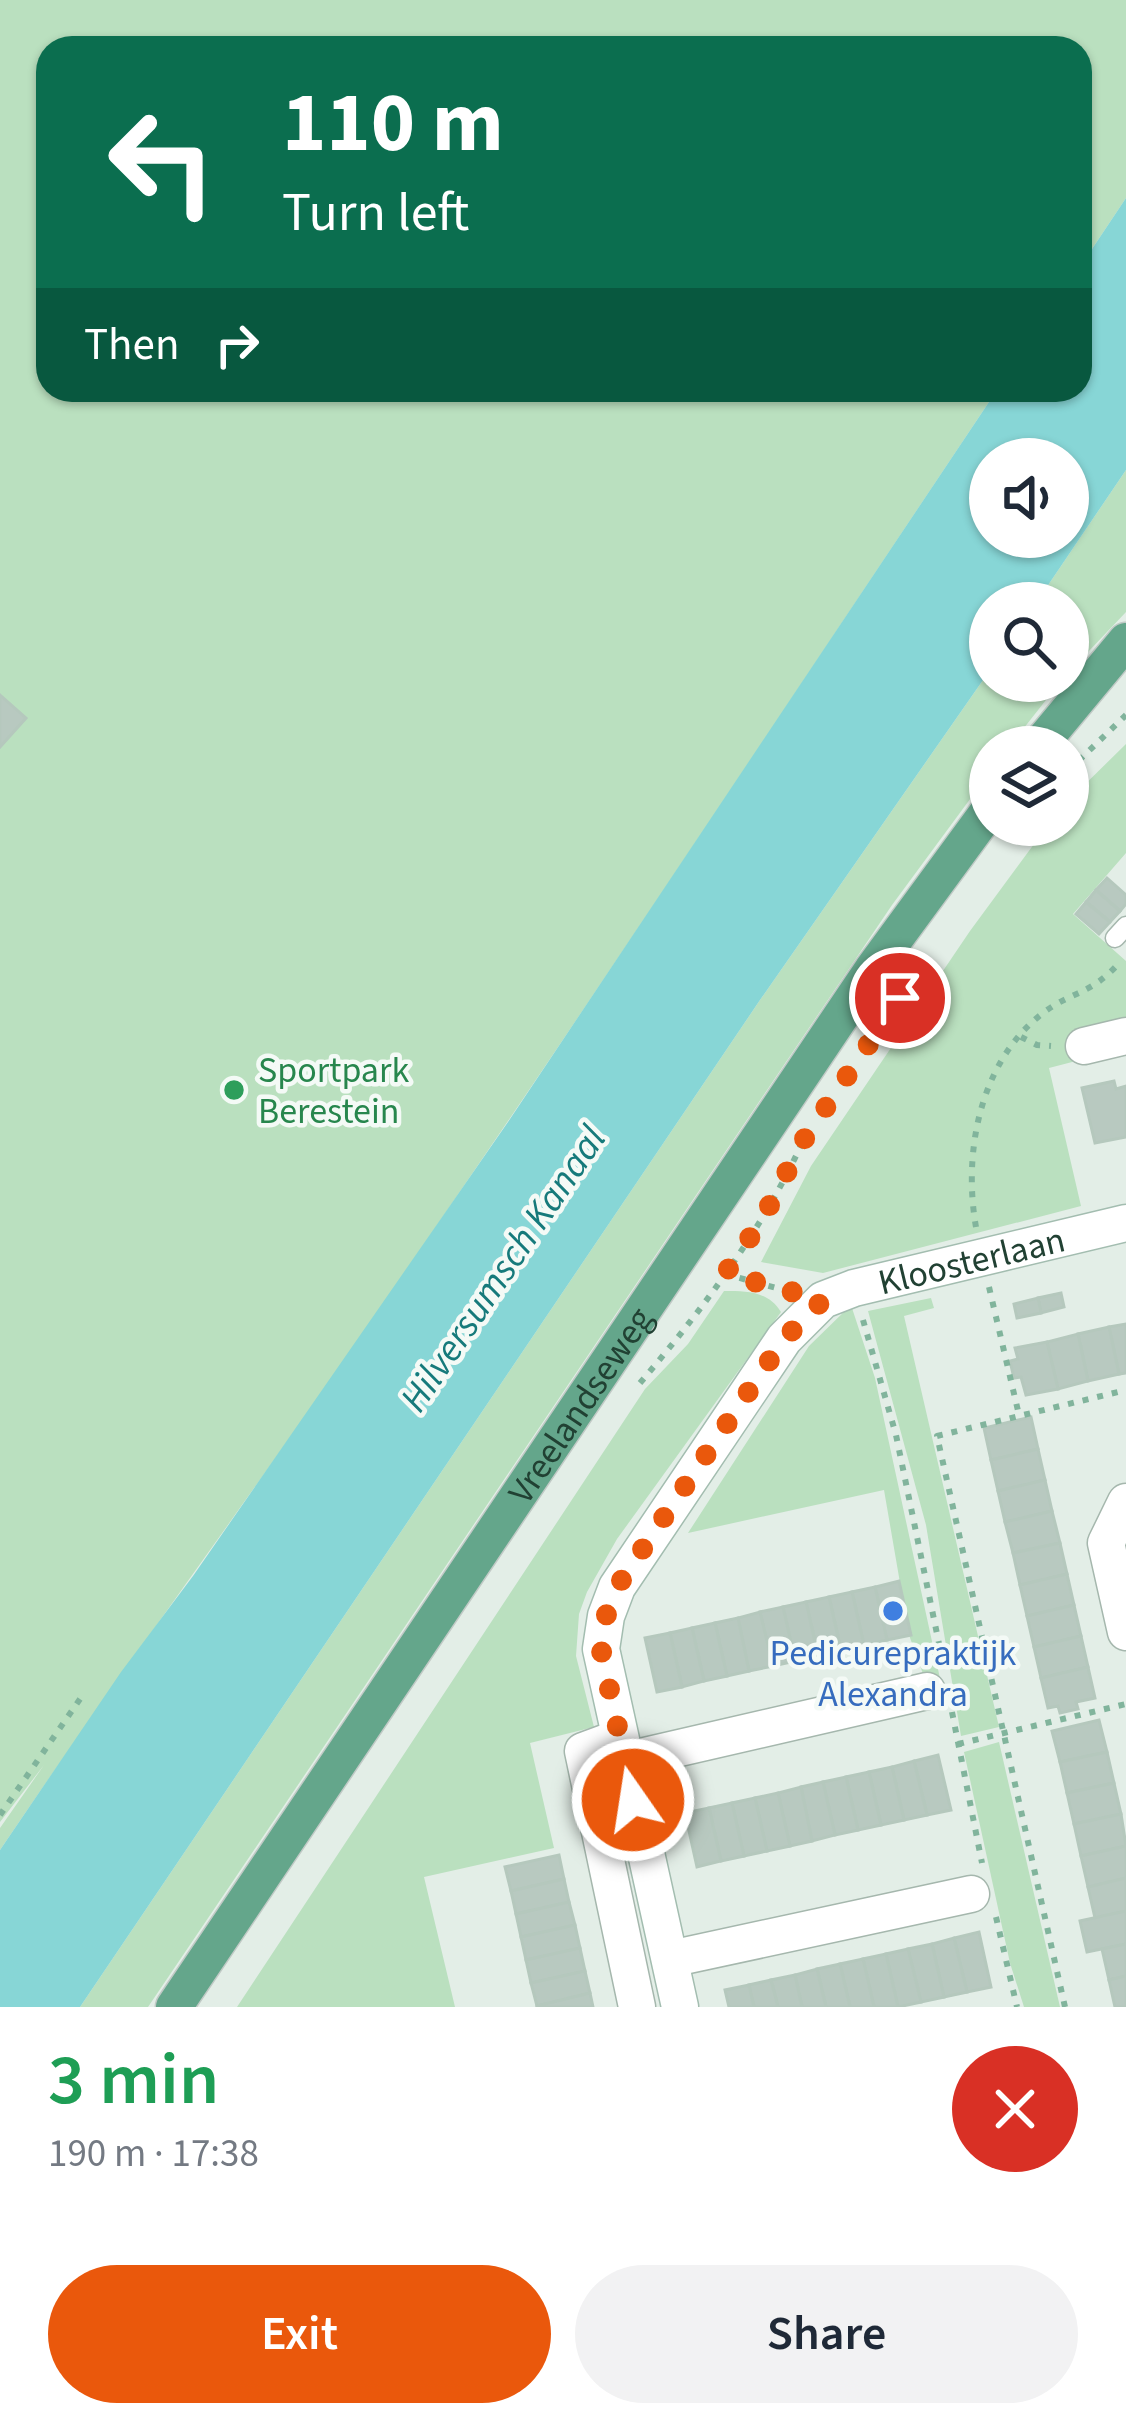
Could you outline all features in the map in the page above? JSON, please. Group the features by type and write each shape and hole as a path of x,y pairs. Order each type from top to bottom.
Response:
{"main road":[{"path":"1055,726 1126,641"},
{"name":"Vreelandseweg","path":"175,2007 872,970 969,837"}],"street":[{"path":"1084,1046 1126,1036"},
{"name":"Kloosterlaan","path":"838,1294 1126,1223"},
{"path":"680,2007 601,1649 606,1616 617,1587 784,1339 838,1294"},
{"path":"1126,1502 1106,1543 1126,1632"},
{"path":"638,2007 583,1750 621,1749 940,1688"},
{"path":"670,1959 982,1888"}],"path":[{"path":"1089,751 1126,716"},
{"path":"1019,1416 972,1206 971,1157 979,1114 992,1080 1030,1024 1045,1011 1090,991 1122,940"},
{"path":"874,1037 913,979"},
{"path":"812,1128 762,1220 725,1274 838,1294 896,1435 940,1688 958,1744 982,1888 1017,2007"},
{"path":"1065,2007 937,1436 973,1423 1126,1390"},
{"path":"0,1815 80,1700"},
{"path":"958,1744 1126,1704"}],"green space":[{"name":"Sportpark Berestein","path":"0,0 1126,0 1126,198 1092,249 1092,36 36,36 36,402 989,402 463,1188 0,1850 0,1828 44,1765 0,1822"},
{"path":"1126,470 1126,612 1089,651 1089,582 1050,582 1066,558 1089,558 1089,525"},
{"path":"969,700 1044,702 1026,726 969,726 969,800 892,905 148,2007 80,2007 760,1000"},
{"path":"1126,744 1126,853 1073,914 1126,961 1126,1023 1069,1035 1076,1061 1049,1068 1081,1206 823,1273 761,1262 811,1166 1033,846 1089,846 1089,780"},
{"path":"724,1291 763,1296 781,1312 617,1539 587,1592 579,1614 576,1656 594,1727 530,1743 554,1848 424,1877 455,2007 237,2007 645,1389 688,1344"},
{"path":"931,1298 934,1308 904,1316 999,1727 961,1736 926,1525 868,1311"},
{"path":"851,1305 875,1378 941,1683 927,1685 909,1635 884,1490 688,1533 809,1346"},
{"path":"999,1742 1060,2007 1024,2007 1010,1963 964,1752"}],"water":[{"name":"Hilversumsch Kanaal","path":"1126,198 1126,470 1089,525 1089,438 969,438 969,558 1066,558 1050,582 969,582 969,700 760,1000 80,2007 0,2007 0,1850 508,1122 989,402 1092,402 1092,249"}],"building":[{"path":"0,695 26,718 0,747"},
{"path":"1107,878 1126,895 1120,911 1096,890"},
{"path":"1096,890 1120,911 1110,922 1086,902"},
{"path":"1086,902 1110,922 1099,934 1076,914"},
{"path":"1114,1081 1116,1089 1126,1086 1126,1137 1095,1143 1082,1088"},
{"path":"1061,1293 1064,1307 1041,1313 1038,1298"},
{"path":"1038,1298 1041,1313 1017,1318 1014,1304"},
{"path":"1126,1324 1126,1373 1119,1374 1109,1327"},
{"path":"1109,1327 1119,1374 1088,1381 1078,1334"},
{"path":"1078,1334 1088,1381 1058,1389 1047,1342"},
{"path":"1047,1342 1058,1389 1026,1395 1021,1377 1014,1378 1010,1361 1018,1359 1015,1348"},
{"path":"1031,1417 1038,1449 991,1460 984,1428"},
{"path":"1038,1449 1045,1480 998,1491 991,1460"},
{"path":"1045,1480 1052,1511 1005,1522 998,1491"},
{"path":"1052,1511 1060,1543 1013,1553 1005,1522"},
{"path":"1060,1543 1067,1574 1020,1585 1013,1553"},
{"path":"1067,1574 1074,1605 1027,1616 1020,1585"},
{"path":"899,1581 911,1635 887,1640 875,1587"},
{"path":"875,1587 887,1640 864,1645 852,1592"},
{"path":"852,1592 864,1645 841,1650 829,1597"},
{"path":"829,1597 841,1650 818,1655 806,1602"},
{"path":"806,1602 818,1655 795,1661 783,1607"},
{"path":"1074,1605 1081,1636 1034,1647 1027,1616"},
{"path":"783,1607 795,1661 773,1666 760,1612"},
{"path":"760,1612 773,1666 749,1671 738,1618"},
{"path":"738,1618 749,1671 727,1676 715,1623"},
{"path":"715,1623 727,1676 704,1681 692,1628"},
{"path":"692,1628 704,1681 682,1687 670,1633"},
{"path":"670,1633 682,1687 657,1692 645,1638"},
{"path":"1081,1636 1088,1667 1041,1678 1034,1647"},
{"path":"1088,1667 1095,1698 1076,1702 1078,1709 1060,1713 1058,1706 1048,1708 1041,1678"},
{"path":"1099,1720 1107,1752 1060,1762 1052,1731"},
{"path":"1107,1752 1114,1783 1067,1793 1060,1762"},
{"path":"938,1755 951,1810 927,1815 914,1761"},
{"path":"914,1761 927,1815 904,1820 892,1767"},
{"path":"892,1767 904,1820 881,1825 869,1772"},
{"path":"869,1772 881,1825 858,1830 846,1777"},
{"path":"846,1777 858,1830 835,1835 823,1782"},
{"path":"823,1782 835,1835 812,1841 801,1787"},
{"path":"1114,1783 1121,1814 1074,1824 1067,1793"},
{"path":"801,1787 812,1841 790,1846 778,1793"},
{"path":"778,1793 790,1846 767,1851 755,1798"},
{"path":"755,1798 767,1851 744,1856 732,1803"},
{"path":"732,1803 744,1856 721,1861 709,1808"},
{"path":"709,1808 721,1861 697,1867 685,1813"},
{"path":"1121,1814 1126,1846 1081,1856 1074,1824"},
{"path":"1126,1846 1126,1878 1088,1887 1081,1856"},
{"path":"559,1855 564,1879 511,1891 505,1867"},
{"path":"1126,1878 1126,1911 1095,1918 1088,1887"},
{"path":"564,1879 569,1902 516,1914 511,1891"},
{"path":"569,1902 575,1925 521,1937 516,1914"},
{"path":"1126,1911 1126,1944 1087,1952 1080,1921"},
{"path":"575,1925 580,1948 526,1960 521,1937"},
{"path":"979,1932 991,1987 967,1992 954,1938"},
{"path":"954,1938 967,1992 944,1997 932,1944"},
{"path":"932,1944 944,1997 921,2002 908,1949"},
{"path":"1126,1944 1126,1976 1109,1980 1102,1949"},
{"path":"580,1948 585,1971 531,1983 526,1960"},
{"path":"908,1949 921,2002 898,2007 886,1954"},
{"path":"886,1954 898,2007 874,2007 863,1959"},
{"path":"863,1959 874,2007 850,2007 840,1964"},
{"path":"840,1964 850,2007 826,2007 817,1969"},
{"path":"817,1969 826,2007 802,2007 795,1975"},
{"path":"585,1971 590,1993 537,2006 531,1983"},
{"path":"795,1975 802,2007 778,2007 771,1980"},
{"path":"1126,1976 1126,2007 1115,2007 1109,1980"},
{"path":"771,1980 778,2007 754,2007 749,1985"},
{"path":"749,1985 754,2007 729,2007 725,1990"},
{"path":"590,1993 593,2007 537,2007 537,2006"}],"place":[{"name":"Sportpark Berestein","path":"234,1090"},
{"name":"Pedicurepraktijk Alexandra","path":"893,1611"}],"route":[{"path":"633,1800 601,1649 606,1616 617,1587 784,1339 823,1300 725,1274 762,1220 803,1141 900,998"}]}
